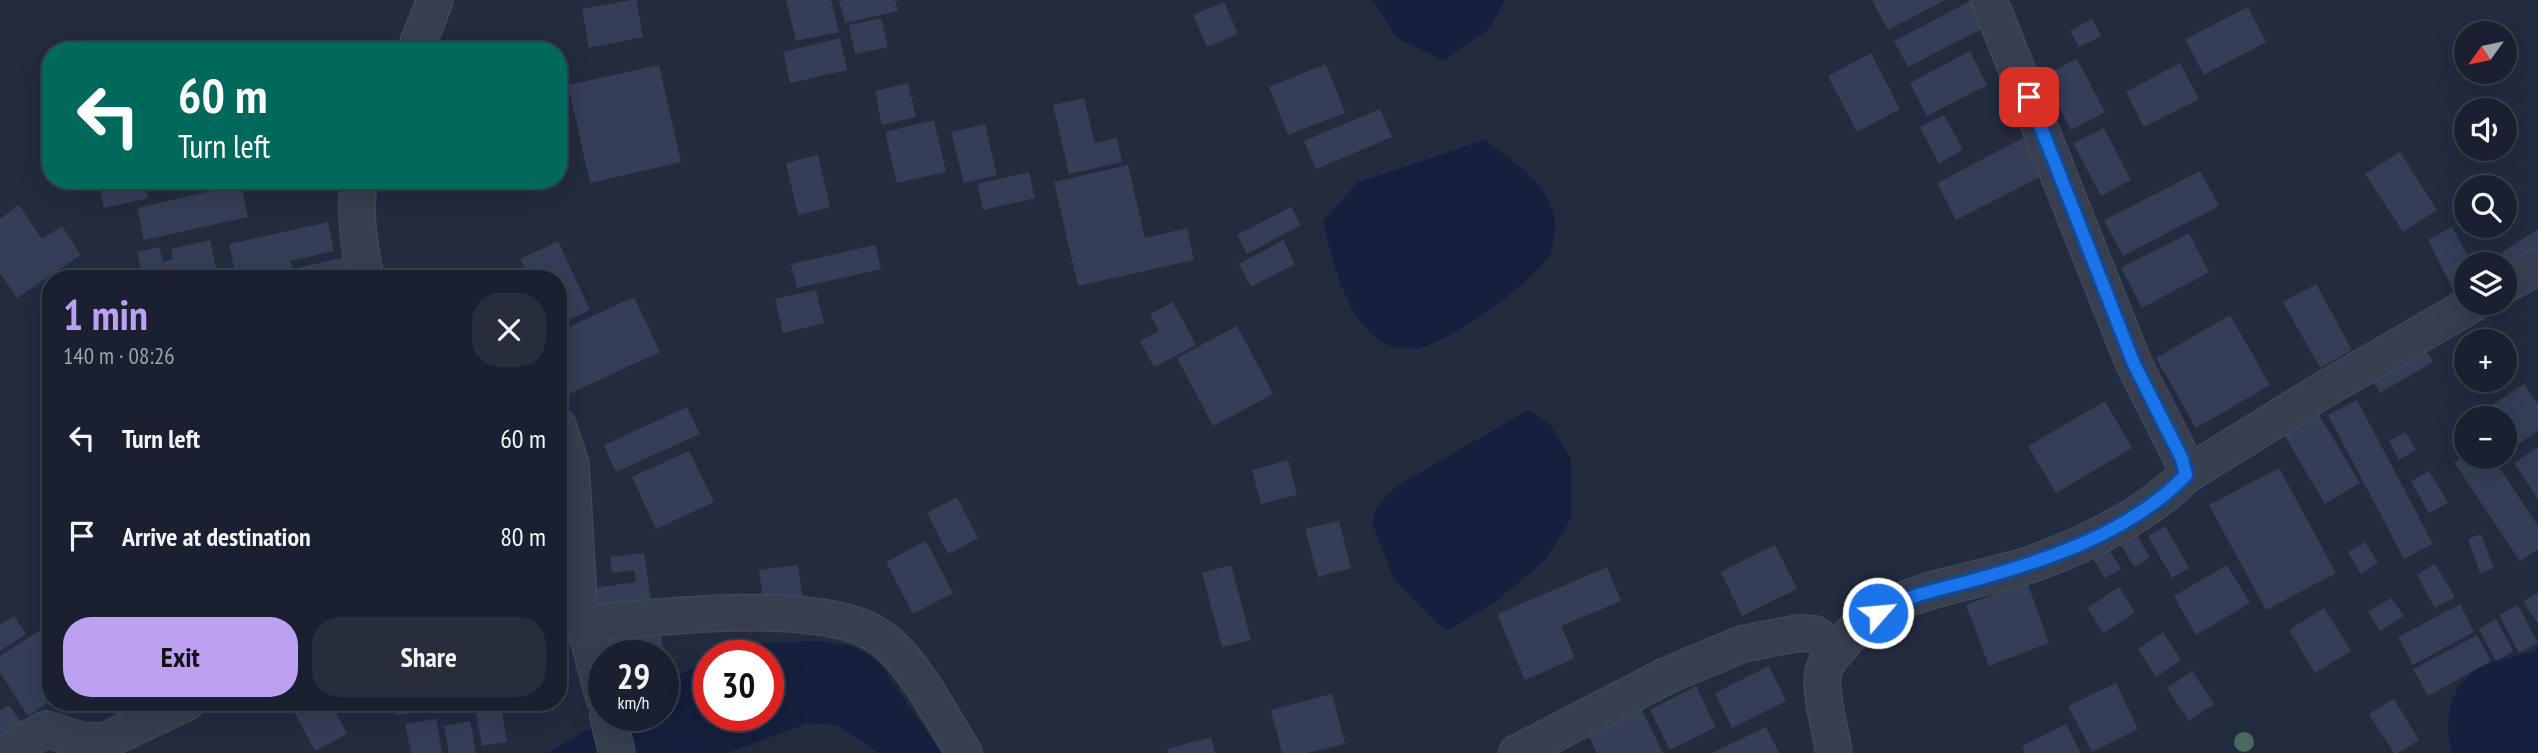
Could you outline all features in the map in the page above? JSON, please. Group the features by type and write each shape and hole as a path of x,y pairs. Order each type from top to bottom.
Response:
{"street":[{"path":"419,42 435,0"},
{"path":"1989,0 2134,364 2182,459 2186,475"},
{"path":"358,189 358,239 364,270"},
{"path":"2517,278 2538,267"},
{"path":"1834,753 1824,694 1824,669 1856,627 1899,600 2046,558 2141,512 2166,495 2186,475 2325,388 2454,314"},
{"path":"567,454 570,464 567,586 588,640"},
{"path":"584,624 716,614 809,615 852,623 876,634 904,661 964,753"},
{"path":"1517,753 1666,676 1742,643 1799,633 1815,634 1837,650"},
{"path":"5,753 46,729 83,741 105,741 168,711"},
{"path":"612,731 617,753"}],"water":[{"path":"1373,0 1505,0 1490,28 1443,60 1397,38"},
{"path":"1485,140 1529,174 1546,195 1555,222 1548,258 1523,284 1490,310 1438,341 1412,349 1393,347 1382,342 1365,328 1348,301 1323,221 1358,182"},
{"path":"1528,410 1550,424 1571,459 1571,519 1545,560 1495,602 1446,631 1395,581 1372,523 1376,508 1395,487"},
{"path":"818,641 853,646 877,660 942,753 879,753 836,725 808,723 727,753 546,753 588,730 679,731 679,675 693,668 693,731 784,731 784,642"},
{"path":"2538,649 2538,753 2452,753 2448,723 2454,696 2460,685 2481,667"}],"building":[{"path":"636,0 643,37 589,48 582,9"},
{"path":"786,0 831,0 839,32 796,41"},
{"path":"839,0 895,0 898,11 845,23"},
{"path":"1872,0 1945,0 1888,30"},
{"path":"1972,0 1986,27 1908,67 1894,41"},
{"path":"1224,2 1238,34 1207,47 1193,15"},
{"path":"2248,7 2266,42 2204,75 2185,39"},
{"path":"881,18 888,47 855,54 849,25"},
{"path":"2092,19 2101,36 2079,47 2070,31"},
{"path":"840,38 847,70 790,83 783,52"},
{"path":"1970,51 1987,85 1927,116 1910,83"},
{"path":"1871,53 1900,109 1857,132 1828,76"},
{"path":"2077,59 2105,112 2071,130 2043,76"},
{"path":"2180,63 2199,99 2144,127 2126,92"},
{"path":"1326,64 1345,113 1288,135 1269,87"},
{"path":"659,65 681,162 590,183 568,85"},
{"path":"908,83 916,117 882,125 875,91"},
{"path":"1084,98 1095,143 1117,138 1122,162 1069,174 1053,105"},
{"path":"1380,109 1392,137 1316,169 1304,141"},
{"path":"1944,115 1963,150 1939,164 1920,127"},
{"path":"934,120 946,172 897,183 885,132"},
{"path":"985,124 997,175 964,183 951,132"},
{"path":"2104,128 2131,180 2101,196 2073,143"},
{"path":"2025,137 2044,175 1956,220 1937,183"},
{"path":"2400,152 2437,210 2403,232 2365,174"},
{"path":"818,155 830,207 798,215 786,163"},
{"path":"1128,165 1145,238 1187,228 1194,260 1078,286 1054,182"},
{"path":"2200,171 2219,206 2123,256 2104,220"},
{"path":"1029,172 1035,198 983,210 977,184"},
{"path":"100,189 146,189 148,198 104,208"},
{"path":"219,189 242,189 248,217 144,240 137,208"},
{"path":"19,205 42,239 62,226 81,255 59,270 42,270 42,281 17,298 0,273 0,219"},
{"path":"1291,207 1301,225 1247,254 1237,235"},
{"path":"328,222 334,251 290,261 293,270 234,270 229,244"},
{"path":"2452,227 2454,238 2458,238 2466,252 2454,252 2454,291 2428,240"},
{"path":"2538,229 2538,259 2517,272 2517,252 2502,252"},
{"path":"2189,233 2209,272 2142,308 2121,268"},
{"path":"210,240 216,270 141,270 137,252 159,247 163,262 173,259 171,249"},
{"path":"1283,240 1295,264 1251,287 1239,264"},
{"path":"558,241 590,310 567,321 567,270 525,270 520,259"},
{"path":"875,245 881,269 797,288 791,264"},
{"path":"355,255 355,270 302,270 301,267"},
{"path":"2316,284 2352,350 2320,368 2283,302"},
{"path":"816,290 824,323 783,333 775,299"},
{"path":"634,297 660,352 567,395 567,328"},
{"path":"1173,302 1196,345 1154,367 1140,341 1159,331 1150,314"},
{"path":"2230,315 2270,385 2196,428 2156,358"},
{"path":"1237,326 1273,394 1213,426 1177,358"},
{"path":"2420,341 2433,362 2380,393 2367,372"},
{"path":"2524,384 2538,404 2538,431 2517,445 2517,406 2491,406 2512,392 2517,392 2517,389"},
{"path":"2357,400 2433,544 2404,559 2328,415"},
{"path":"2105,401 2132,448 2056,493 2028,446"},
{"path":"687,407 700,434 616,472 604,445"},
{"path":"2318,413 2360,483 2325,504 2283,433"},
{"path":"2406,432 2416,450 2399,460 2389,441"},
{"path":"2538,447 2538,499 2517,468 2517,461"},
{"path":"689,451 714,502 656,529 632,477"},
{"path":"1288,460 1297,495 1261,504 1252,470"},
{"path":"2279,468 2336,573 2266,610 2209,505"},
{"path":"2459,469 2500,469 2538,526 2538,549 2520,561"},
{"path":"2429,471 2448,503 2429,513 2411,481"},
{"path":"957,497 978,538 948,554 927,513"},
{"path":"1339,521 1351,568 1318,577 1305,529"},
{"path":"2165,526 2189,568 2172,578 2148,536"},
{"path":"2136,534 2150,558 2134,567 2120,543"},
{"path":"2481,534 2494,568 2480,573 2468,539"},
{"path":"926,541 953,593 913,614 886,562"},
{"path":"2365,542 2378,563 2361,574 2348,552"},
{"path":"1775,545 1797,589 1742,616 1721,572"},
{"path":"2106,545 2121,569 2105,578 2090,554"},
{"path":"644,553 652,608 598,614 594,588 636,582 634,570 612,573 610,557"},
{"path":"2435,564 2455,597 2435,608 2417,575"},
{"path":"798,565 803,603 764,608 759,570"},
{"path":"1231,565 1251,640 1222,647 1202,573"},
{"path":"2227,565 2250,603 2196,635 2174,596"},
{"path":"1607,567 1621,601 1561,626 1575,658 1525,680 1497,614"},
{"path":"2027,582 2049,643 1989,666 1966,605"},
{"path":"2119,587 2135,612 2104,633 2087,608"},
{"path":"2536,593 2538,596 2538,623 2523,602"},
{"path":"2391,598 2404,616 2380,631 2368,612"},
{"path":"2460,604 2474,632 2413,665 2398,637"},
{"path":"2518,605 2538,643 2519,653 2499,615"},
{"path":"2324,608 2351,651 2315,673 2289,630"},
{"path":"14,616 26,634 0,651 0,625"},
{"path":"2496,619 2513,651 2496,661 2479,629"},
{"path":"659,622 662,640 609,640 607,628"},
{"path":"42,629 42,707 28,716 0,672 0,656"},
{"path":"2163,632 2181,660 2156,677 2138,649"},
{"path":"2477,635 2491,661 2428,696 2413,669"},
{"path":"1769,666 1786,701 1732,728 1715,693"},
{"path":"2192,671 2214,704 2189,721 2167,688"},
{"path":"2116,683 2138,729 2092,752 2068,706"},
{"path":"1696,686 1716,727 1670,750 1650,710"},
{"path":"1332,694 1345,744 1307,753 1282,753 1271,710"},
{"path":"2394,699 2419,740 2398,753 2394,753 2369,714"},
{"path":"9,705 26,730 0,747 0,711"},
{"path":"1640,706 1663,753 1597,753 1587,732"},
{"path":"115,711 140,711 122,722"},
{"path":"294,711 335,711 347,734 315,751"},
{"path":"396,711 422,711 397,715"},
{"path":"476,711 501,711 507,742 482,746"},
{"path":"436,719 442,753 411,753 405,724"},
{"path":"470,721 476,753 449,753 444,726"},
{"path":"2066,724 2081,753 2025,753 2022,746"},
{"path":"1766,727 1779,753 1712,753"},
{"path":"1211,737 1215,753 1168,753 1167,749"}],"route":[{"path":"1878,613 1899,600 2035,562 2102,533 2166,495 2186,475 2182,459 2134,364 2029,97"}]}
